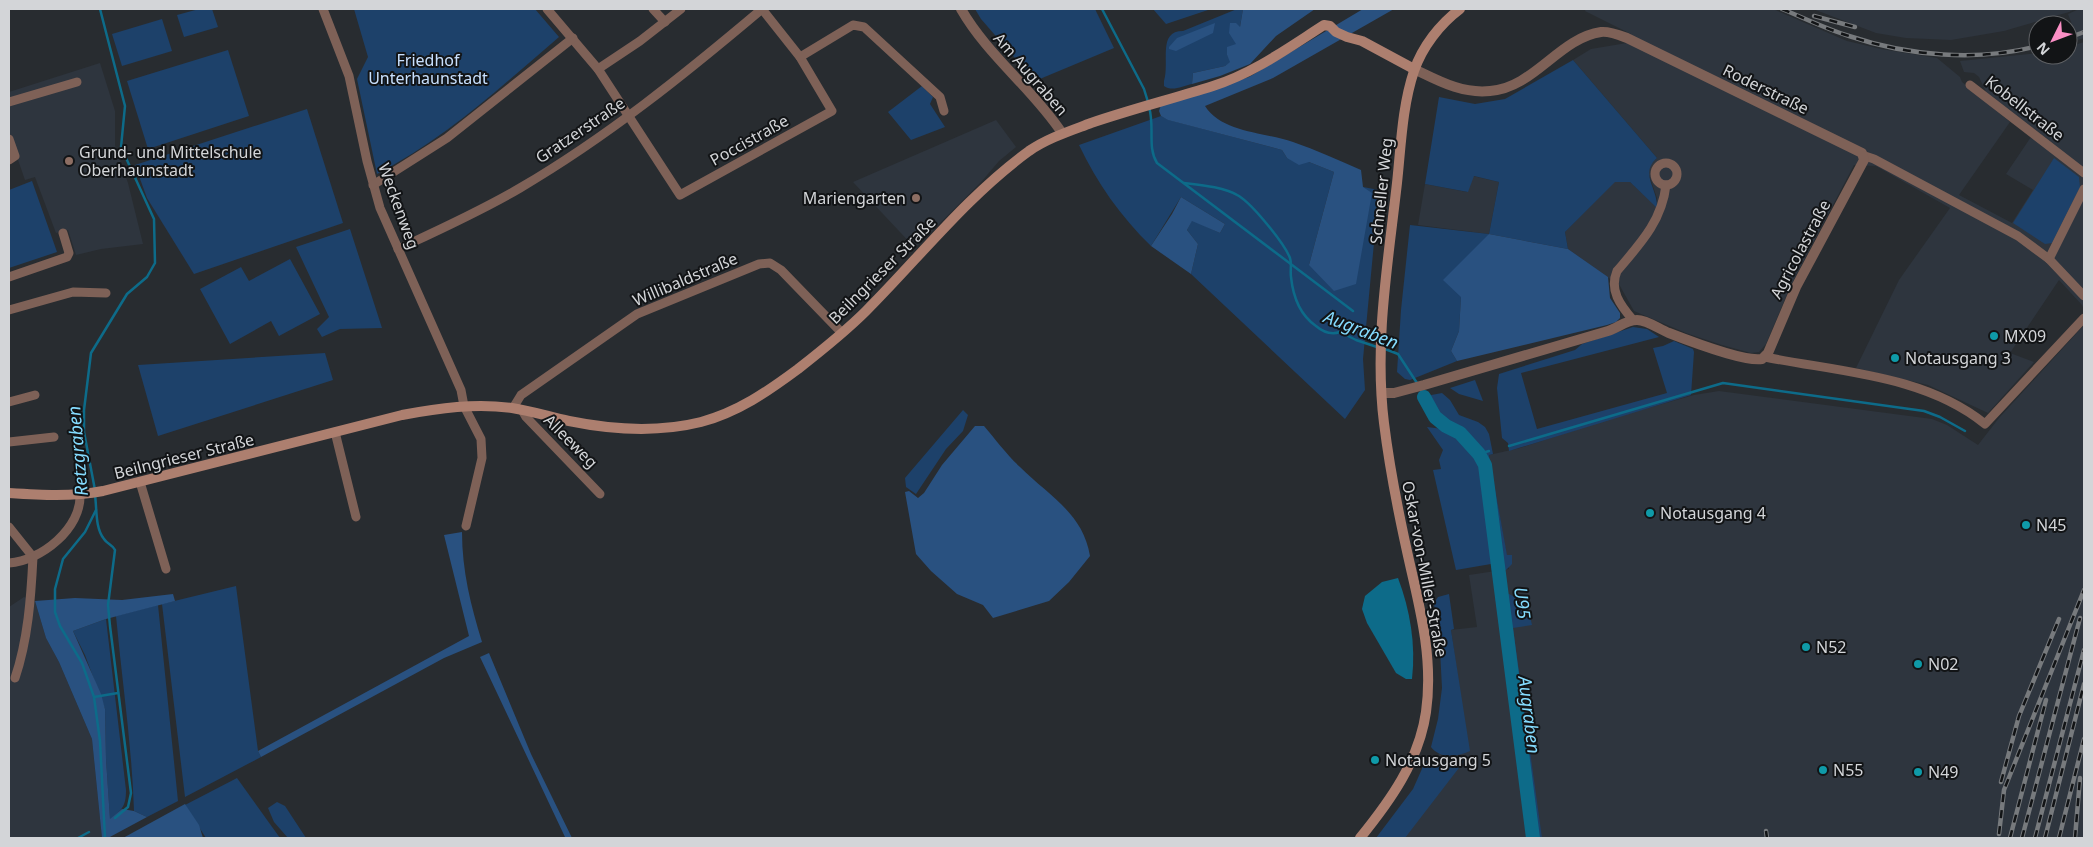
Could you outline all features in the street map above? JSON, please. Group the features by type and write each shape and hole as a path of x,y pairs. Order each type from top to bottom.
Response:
{"main road":[{"name":"Schneller Weg","path":"1382,393 1380,340 1405,106 1414,69 1439,28 1460,9"},
{"name":"Beilngrieser Straße","path":"9,493 85,494 103,491 402,415 464,406 517,409 613,429 649,429 700,422 728,412 762,395 842,333 859,318 965,208 1001,174 1035,147 1062,134 1139,107 1215,85 1254,69 1324,25 1330,26 1347,37 1362,41 1414,69"},
{"name":"Oskar-von-Miller-Straße","path":"1360,838 1391,799 1413,758 1426,714 1428,691 1428,662 1425,636 1390,462 1382,393"}],"street":[{"name":"Weckenweg","path":"323,9 349,76 361,136 380,208 461,390 464,406 481,439 482,458 466,526"},
{"path":"547,9 598,68 628,116"},
{"path":"654,9 665,22"},
{"path":"598,68 640,41 681,9"},
{"path":"762,9 800,57 853,25 864,27 940,97 944,111"},
{"name":"Gratzerstraße","path":"398,249 470,216 522,187 586,147 680,78 762,9"},
{"name":"Am Augraben","path":"961,9 976,32 1045,110 1062,134"},
{"name":"Roderstraße","path":"1414,69 1453,87 1490,91 1502,89 1527,77 1580,39 1602,32 1627,38 1798,121 1862,153 1864,156 1874,159 2018,236 2049,259 2084,296"},
{"path":"373,185 447,138 573,38"},
{"name":"Poccistraße","path":"628,116 680,195 832,112 800,57"},
{"path":"9,102 76,82"},
{"name":"Kobellstraße","path":"1970,85 2084,174"},
{"path":"9,139 15,156 9,160"},
{"name":"Agricolastraße","path":"1765,358 1796,288 1864,160 1864,156"},
{"path":"1632,320 1618,301 1614,278 1617,270 1656,221 1661,210 1666,185"},
{"path":"2049,259 2084,189"},
{"path":"9,277 67,257 69,253 63,233"},
{"name":"Willibaldstraße","path":"517,409 521,395 637,314 759,264 770,263 781,270 842,333"},
{"path":"9,310 74,292 106,293"},
{"path":"1382,393 1419,387 1608,331 1632,320 1640,320 1711,348 1758,360 1765,358 1905,384 1941,396 1968,410 1985,424 2084,318"},
{"path":"9,402 35,396"},
{"name":"Alleeweg","path":"517,409 600,494"},
{"path":"334,432 356,517"},
{"path":"9,442 54,437"},
{"path":"140,482 166,569"},
{"path":"9,563 19,563 33,557 62,536 73,524 85,494"},
{"path":"9,527 33,557 26,634 15,678"}],"shaded area":[{"path":"1243,9 1315,9 1276,36 1250,64 1220,76 1192,84 1193,73 1225,66 1230,62 1227,55 1227,47 1236,44 1229,33 1230,23 1236,23 1240,27"},
{"path":"1363,9 1394,9 1273,78 1205,106 1222,122 1233,127 1293,142 1361,170 1363,187 1372,193 1356,284 1334,291 1309,265 1334,172 1309,162 1299,165 1287,158 1282,150 1168,120 1161,116 1159,111 1161,105 1249,77"},
{"path":"1586,9 1773,9 1847,41 1881,49 1937,58 1960,77 1962,82 2010,122 1959,195 2012,223 2033,190 2006,174 2035,131 1987,94 1979,77 1974,73 1964,72 1960,61 2028,54 2028,65 2078,65 2078,44 2084,42 2084,310 2082,305 2059,280 2010,353 2034,362 1988,413 1928,385 1856,368 1899,280 1950,208 1876,166 1854,165 1791,285 1766,344 1759,352 1751,353 1722,345 1686,333 1634,311 1620,286 1568,249 1565,232 1614,182 1630,182 1657,207 1657,198 1648,172 1651,164 1657,158 1573,60 1591,49 1627,43 1631,34 1585,11"},
{"path":"1813,9 2075,9 2059,15 2028,15 2028,24 2004,31 1951,40 1906,38 1876,33"},
{"path":"2084,9 2084,38 2078,40 2078,15 2068,14"},
{"path":"1215,23 1213,33 1176,51 1169,49 1177,38"},
{"name":"Grund- und Mittelschule Oberhaunstadt","path":"100,63 115,111 115,145 128,183 143,244 101,249 76,255 68,230 56,233 35,177 25,180 9,134 9,92"},
{"name":"Mariengarten","path":"996,120 1016,147 999,161 982,181 915,248 853,182"},
{"path":"1473,176 1499,182 1489,234 1418,225 1425,184 1467,192"},
{"path":"1181,197 1225,224 1220,233 1192,221 1187,230 1198,244 1191,274 1151,246"},
{"path":"1489,234 1568,249 1608,277 1610,298 1620,313 1620,318 1616,322 1607,325 1457,361 1451,351 1459,331 1461,297 1443,280"},
{"path":"2084,325 2084,838 1392,838 1424,795 1455,708 1462,706 1451,630 1477,627 1469,575 1509,569 1489,455 1520,448 1609,419 1694,395 1719,391 1932,419 1947,425 1978,445 1999,418"},
{"path":"975,426 984,426 1015,462 1063,506 1080,528 1090,556 1069,582 1049,601 993,618 983,605 957,594 931,571 916,554 905,492 909,491 918,498 924,493 942,465"},
{"path":"462,532 468,588 482,642 444,658 261,757 258,751 469,636 444,535"},
{"path":"1398,578 1406,602 1411,627 1412,679 1406,679 1396,673 1367,623 1362,609 1365,596 1382,582"},
{"path":"173,594 175,601 106,619 73,631 101,694 105,709 110,819 122,809 134,811 147,817 108,838 102,838 92,739 59,662 46,638 35,601 75,598 122,600"},
{"path":"24,597 35,601 46,638 59,662 92,739 102,838 9,838 9,607"},
{"path":"489,653 531,754 572,838 565,837 480,657"},
{"path":"185,804 199,825 203,838 123,838"}],"green space":[{"path":"199,9 212,9 218,27 184,37 177,15"},
{"name":"Friedhof Unterhaunstadt","path":"354,9 535,9 559,37 472,111 426,145 377,174 357,79 368,57"},
{"path":"975,9 1095,9 1114,48 1035,81 981,19"},
{"path":"1153,9 1211,9 1166,24"},
{"path":"1237,9 1243,9 1237,44 1227,55 1231,62 1225,66 1193,73 1192,84 1174,89 1164,86 1166,49 1170,36 1175,32 1183,31"},
{"path":"162,19 172,51 122,66 112,34"},
{"path":"228,50 249,116 148,149 127,81"},
{"path":"1573,60 1657,158 1652,164 1649,176 1657,201 1657,208 1630,182 1615,182 1565,232 1568,249 1489,234 1499,182 1474,176 1468,192 1425,184 1439,97 1475,104 1505,99"},
{"path":"922,86 933,97 930,104 945,127 911,140 888,112"},
{"path":"307,109 343,223 194,274 147,198 135,165"},
{"path":"1161,116 1169,120 1282,150 1287,158 1309,162 1334,172 1309,265 1363,187 1379,190 1363,359 1365,390 1345,419 1191,274 1198,244 1187,230 1192,220 1220,233 1225,224 1181,197 1151,246 1110,199 1079,145"},
{"path":"2054,158 2079,177 2080,187 2052,243 2045,244 2013,223"},
{"path":"32,181 57,252 9,268 9,190"},
{"path":"1410,225 1489,234 1461,297 1459,331 1451,351 1457,361 1410,380 1405,379 1397,372"},
{"path":"350,229 382,328 340,329 322,337 317,329 329,317 296,247"},
{"path":"290,259 320,314 279,336 271,321 230,344 200,289 241,267 249,281"},
{"path":"1633,327 1647,329 1659,337 1521,373 1537,429 1667,393 1653,348 1674,341 1693,349 1694,352 1691,395 1509,451 1508,443 1502,438 1497,388 1499,374 1575,350 1582,344"},
{"path":"325,353 333,380 158,436 138,365"},
{"path":"1475,380 1483,401 1459,394 1450,388"},
{"path":"1442,393 1450,400 1459,415 1478,422 1485,427 1489,434 1493,454 1489,455 1507,555 1512,555 1512,564 1506,570 1492,572 1491,564 1456,570 1433,470 1441,469 1439,460 1443,450 1427,427 1459,431 1436,415 1426,396"},
{"path":"963,410 968,415 963,431 946,449 916,494 906,487 905,478"},
{"path":"236,586 258,751 261,757 185,797 162,604"},
{"path":"1449,594 1454,629 1451,630 1470,751 1460,755 1449,756 1439,754 1431,747 1438,719 1442,688 1440,650 1434,603 1438,597"},
{"path":"1509,594 1524,606 1532,625 1513,628 1542,838 1528,838 1495,595"},
{"path":"158,605 178,801 147,817 134,811 129,738 116,616"},
{"path":"106,619 126,790 122,807 110,820 105,709 85,655 73,631"},
{"path":"1428,760 1440,763 1465,760 1405,838 1376,838 1413,789 1425,762"},
{"path":"237,778 280,838 206,838 185,805"},
{"path":"277,802 285,806 306,838 288,838 274,822 268,808"}],"waterway":[{"name":"Retzgraben","path":"95,490 84,432 84,410 91,353 127,294 147,277 155,263 154,219 121,147 125,106 100,9"},
{"name":"Augraben","path":"1102,9 1144,89 1148,102"},
{"name":"Augraben","path":"1149,107 1151,114 1152,150 1157,163 1353,311"},
{"name":"Augraben","path":"1184,183 1226,190 1245,201 1268,225 1287,251 1291,260 1291,275 1298,304 1310,322 1324,331 1330,333 1340,332 1377,347"},
{"name":"Augraben","path":"1385,349 1398,354 1417,383"},
{"path":"1509,446 1723,383 1924,411 1940,417 1965,431"},
{"name":"Augraben","path":"1420,388 1435,417 1446,426 1460,433 1479,454 1485,465 1499,571"},
{"name":"Augraben","path":"1424,397 1435,417 1446,426 1460,433 1479,454 1485,465 1533,838"},
{"path":"1479,454 1489,451"},
{"name":"Retzgraben","path":"95,495 101,535 115,550 108,605 131,793 128,807 115,818"},
{"path":"96,510 85,532 63,559 55,589 55,612 60,626 82,663 94,697 100,741 105,838"},
{"name":"Augraben","path":"1502,595 1532,838"},
{"path":"94,697 118,693"},
{"name":"Retzgraben","path":"78,838 89,832"}],"railway":[{"path":"1782,9 1849,36 1872,43 1919,52 1967,55 1991,54 2028,48"},
{"path":"1814,16 1855,27"},
{"path":"2078,34 2084,32"},
{"path":"1999,834 2004,790 2084,590"},
{"path":"2022,838 2080,618"},
{"path":"2001,782 2019,716 2059,619"},
{"path":"2035,838 2084,650"},
{"path":"2045,838 2084,684"},
{"path":"2010,838 2046,700"},
{"path":"2059,838 2084,739"},
{"path":"2075,838 2080,778"},
{"path":"1766,831 1767,838"}],"place":[{"name":"Grund- und Mittelschule Oberhaunstadt","path":"69,161"},
{"name":"Mariengarten","path":"916,198"},
{"name":"MX09","path":"1994,336"},
{"name":"Notausgang 3","path":"1895,358"},
{"name":"Notausgang 4","path":"1650,513"},
{"name":"N45","path":"2026,525"},
{"name":"N52","path":"1806,647"},
{"name":"N02","path":"1918,664"},
{"name":"Notausgang 5","path":"1375,760"},
{"name":"N55","path":"1823,770"},
{"name":"N49","path":"1918,772"}],"water label":[{"name":"U95","path":"1522,603"}]}
